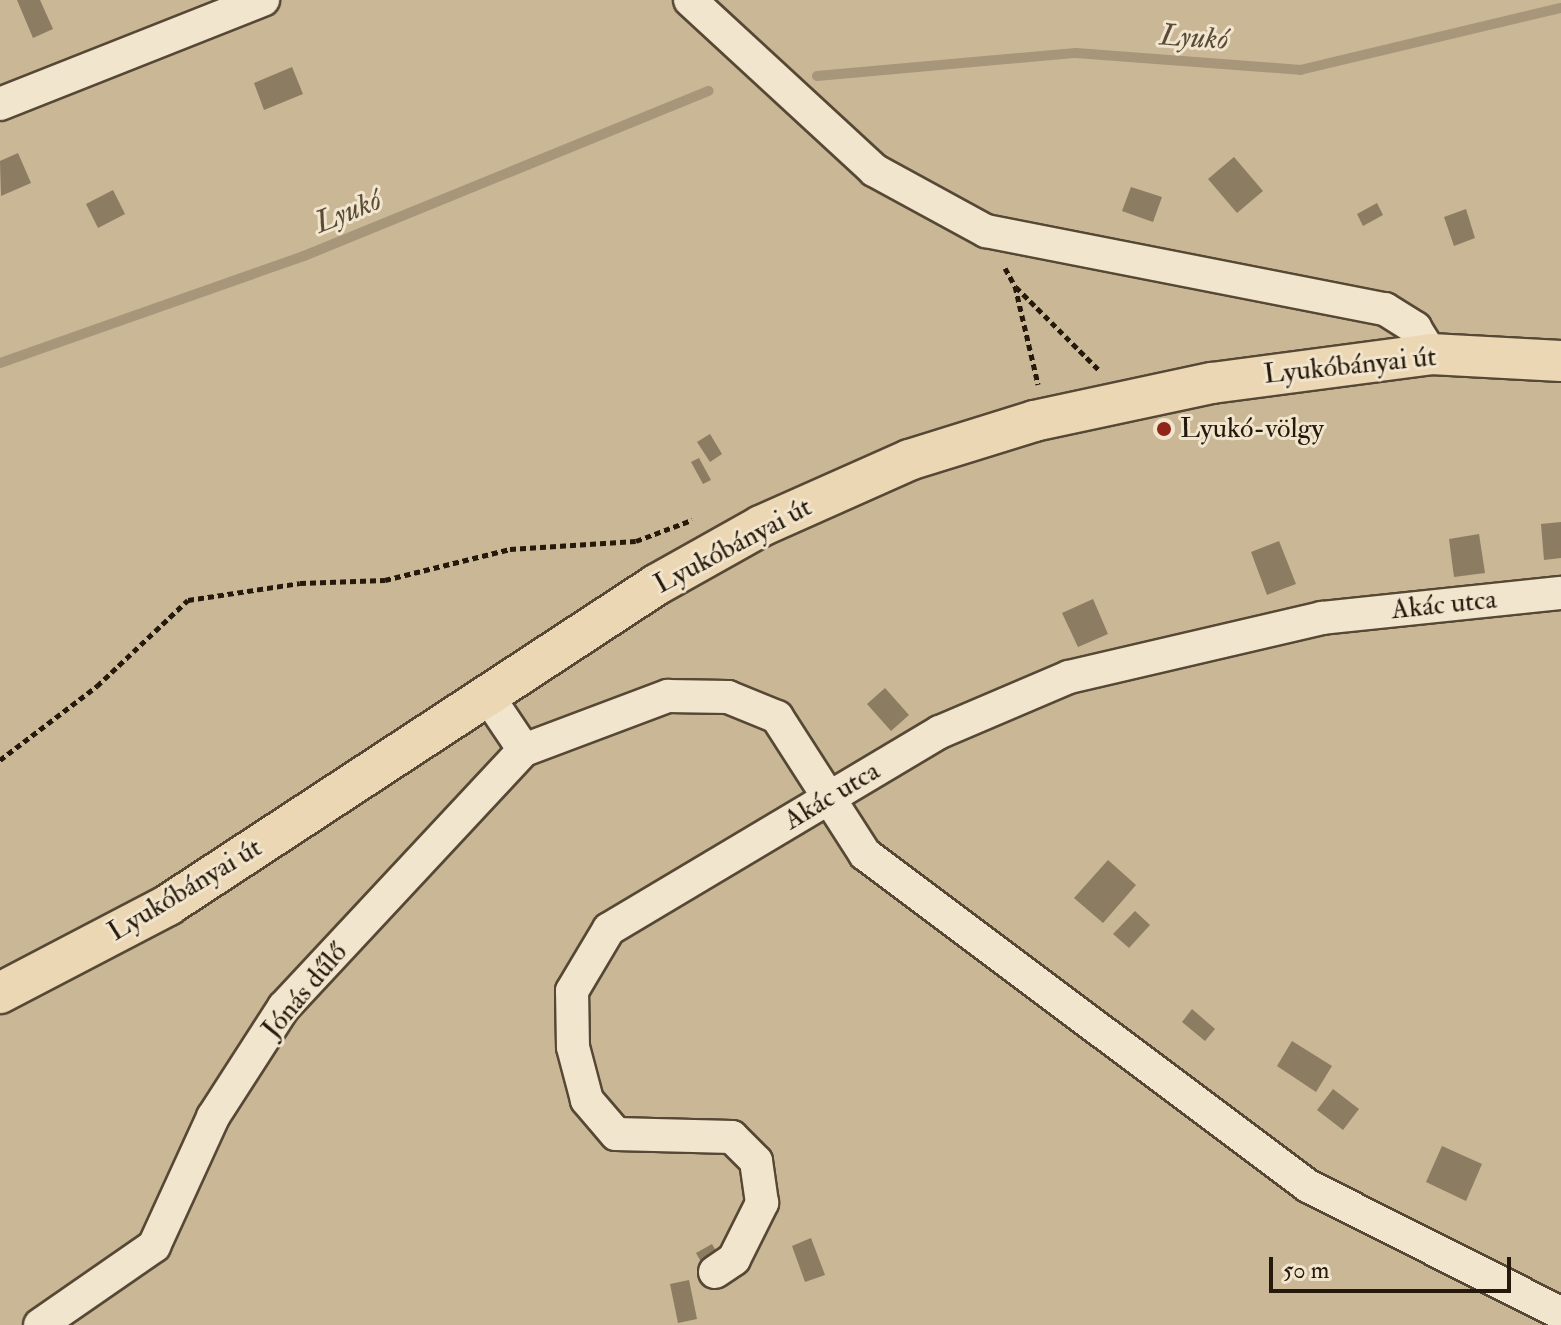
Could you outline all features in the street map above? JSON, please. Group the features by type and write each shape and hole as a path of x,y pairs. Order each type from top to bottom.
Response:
{"main road":[{"name":"Lyukóbányai út","path":"0,993 168,905 489,698 656,585 761,526 909,460 1034,421 1212,383 1431,354 1561,361"}],"street":[{"path":"0,104 263,0"},
{"path":"690,0 874,170 986,231 1385,309 1415,328 1431,354"},
{"name":"Akác utca","path":"715,1272 734,1259 762,1203 756,1161 732,1137 616,1134 587,1100 573,1047 572,991 609,929 940,732 1069,677 1322,618 1561,593"},
{"path":"489,698 524,750 668,696 728,697 777,717 865,854 1308,1186 1561,1313"},
{"name":"Jónás dűlő","path":"40,1325 154,1246 213,1117 284,1007 524,750"}],"path":[{"path":"1034,421 1036,362 1015,286 1130,400"},
{"path":"0,760 97,686 188,600 300,583 385,580 510,549 636,541 703,516"}],"shaded area":[{"path":"0,0 1561,0 1561,1325 0,1325"}],"building":[{"path":"17,0 40,0 53,29 33,38"},
{"path":"292,67 303,94 264,110 254,83"},
{"path":"18,153 31,183 1,196 0,161"},
{"path":"1234,157 1263,191 1237,213 1208,179"},
{"path":"1131,187 1162,197 1153,222 1122,211"},
{"path":"113,190 125,214 98,228 86,204"},
{"path":"1377,203 1383,215 1363,226 1357,214"},
{"path":"1466,209 1475,238 1454,246 1444,217"},
{"path":"710,434 722,454 710,462 697,442"},
{"path":"699,458 711,480 703,484 691,462"},
{"path":"1561,522 1561,558 1544,560 1541,524"},
{"path":"1479,534 1485,573 1454,577 1449,539"},
{"path":"1279,541 1296,584 1267,595 1251,552"},
{"path":"1093,599 1108,634 1078,647 1062,613"},
{"path":"885,688 909,715 891,731 867,704"},
{"path":"1108,860 1136,885 1103,923 1074,898"},
{"path":"1135,911 1150,925 1129,948 1113,934"},
{"path":"1192,1009 1215,1029 1205,1041 1182,1022"},
{"path":"1292,1041 1332,1066 1316,1092 1277,1066"},
{"path":"1333,1089 1359,1109 1343,1130 1317,1110"},
{"path":"1442,1146 1482,1164 1466,1201 1426,1182"},
{"path":"811,1238 825,1275 805,1282 792,1246"},
{"path":"712,1244 720,1258 704,1267 696,1253"},
{"path":"689,1280 697,1319 678,1323 670,1284"}],"waterway":[{"name":"Lyukó","path":"817,76 1076,53 1300,70 1561,8"},
{"name":"Lyukó","path":"0,363 304,256 709,91"}],"place":[{"name":"Lyukó-völgy","path":"1164,429"}]}
